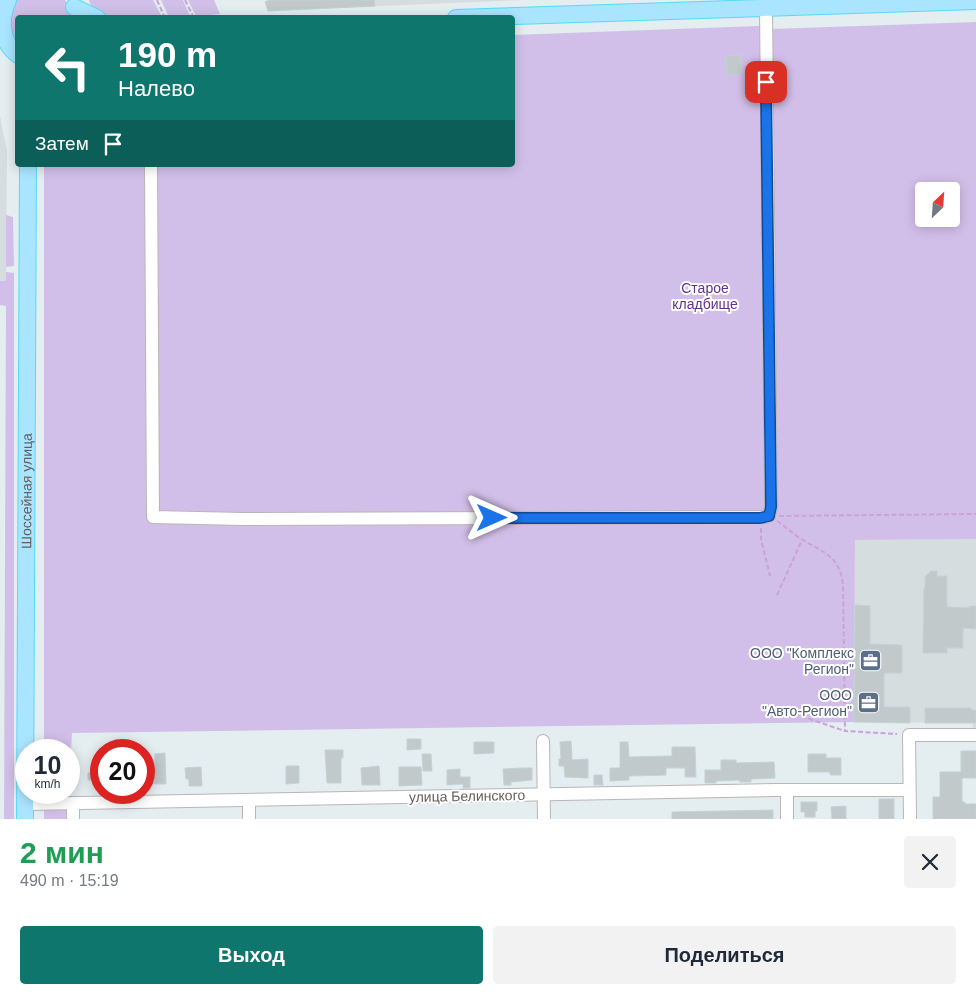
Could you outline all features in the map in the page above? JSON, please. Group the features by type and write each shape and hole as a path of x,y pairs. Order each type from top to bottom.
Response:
{"main road":[{"path":"515,15 730,4 766,8 976,1"},
{"path":"4,6 0,20 1,33 7,45 15,54"},
{"path":"75,6 92,15"},
{"name":"Шоссейная улица","path":"25,811 28,167"}],"street":[{"path":"151,167 153,517 243,519 763,518 769,516 771,507 766,8"},
{"path":"0,52 15,56"},
{"path":"910,819 909,735 976,735"},
{"path":"544,741 544,819"},
{"path":"787,790 787,819"},
{"name":"улица Белинского","path":"80,803 787,790 910,790"},
{"path":"249,800 249,819"},
{"name":"улица Белинского","path":"25,811 68,804"},
{"path":"74,804 74,819"}],"path":[{"path":"157,0 164,15"},
{"path":"186,0 193,15"},
{"path":"770,576 761,534 763,523 769,516 976,514"},
{"path":"769,516 802,540 824,552 840,568 842,577 845,731"},
{"path":"777,595 802,540"},
{"path":"780,708 845,731 909,735"}],"shaded area":[{"path":"268,0 524,0 268,11 265,2"},
{"path":"0,116 7,151 6,281 0,281"},
{"path":"976,539 976,728 973,728 972,723 854,722 855,540"}],"green space":[{"path":"14,0 65,0 72,15 15,15 15,47 11,42 9,8"},
{"path":"89,0 153,0 161,15 106,15 93,8"},
{"path":"161,0 183,0 190,15 168,15"},
{"path":"188,0 214,0 220,14 208,15 196,15"},
{"name":"Старое кладбище","path":"976,22 976,539 855,540 854,722 72,733 72,739 44,739 44,167 515,167 515,35 758,26 772,29"},
{"path":"6,215 13,217 14,266 6,267"},
{"path":"6,272 14,273 14,819 4,819 6,306 0,305 0,281 6,281"},
{"path":"44,804 68,804 68,819 44,819"}],"building":[{"path":"270,0 374,0 375,6 268,11 265,2"},
{"path":"741,55 741,74 727,75 726,56"},
{"path":"931,571 937,571 937,576 947,576 947,607 969,608 969,606 976,606 976,629 963,628 963,648 947,648 947,653 923,653 925,577"},
{"path":"855,605 870,606 870,644 902,645 902,673 884,673 884,707 910,707 910,723 854,722"},
{"path":"925,708 971,708 971,710 976,710 976,723 925,723"},
{"path":"407,739 421,739 421,749 407,750"},
{"path":"571,741 572,760 588,759 588,778 565,777 564,766 559,766 559,759 561,759 560,742"},
{"path":"474,742 494,742 494,753 474,754"},
{"path":"620,742 628,742 629,757 672,756 672,747 695,747 696,777 685,777 685,768 666,768 666,775 629,776 629,780 610,781 610,768 620,768"},
{"path":"325,750 343,750 343,758 341,758 341,783 327,783"},
{"path":"961,751 976,751 976,778 962,778 962,802 965,802 965,804 976,804 976,819 933,819 933,797 940,797 940,772 961,772"},
{"path":"165,753 166,784 155,784 155,754"},
{"path":"422,754 431,754 432,771 423,771"},
{"path":"808,754 826,754 826,758 841,758 841,775 830,775 830,772 808,772"},
{"path":"721,760 736,760 736,763 774,762 775,778 751,779 751,782 740,782 739,780 705,783 705,770 721,770"},
{"path":"286,766 299,766 299,783 286,784"},
{"path":"379,766 380,785 362,785 361,768"},
{"path":"201,767 202,786 189,786 189,779 186,779 185,768"},
{"path":"399,767 421,767 422,785 399,786"},
{"path":"532,768 532,780 511,782 511,785 504,785 503,769"},
{"path":"460,769 460,777 470,777 470,788 463,788 463,784 447,785 447,770"},
{"path":"594,775 602,775 603,785 594,785"},
{"path":"879,799 894,799 894,819 879,819"},
{"path":"801,802 817,802 815,817 805,817 805,812 801,812"},
{"path":"846,806 846,819 832,819 831,807"},
{"path":"773,810 773,819 672,819 672,812"}],"place":[{"name":"ООО \"Комплекс Регион\"","path":"870,661"},
{"name":"ООО \"Авто-Регион\"","path":"868,703"}],"route":[{"path":"492,518 760,518 769,516 771,507 766,82"}]}
